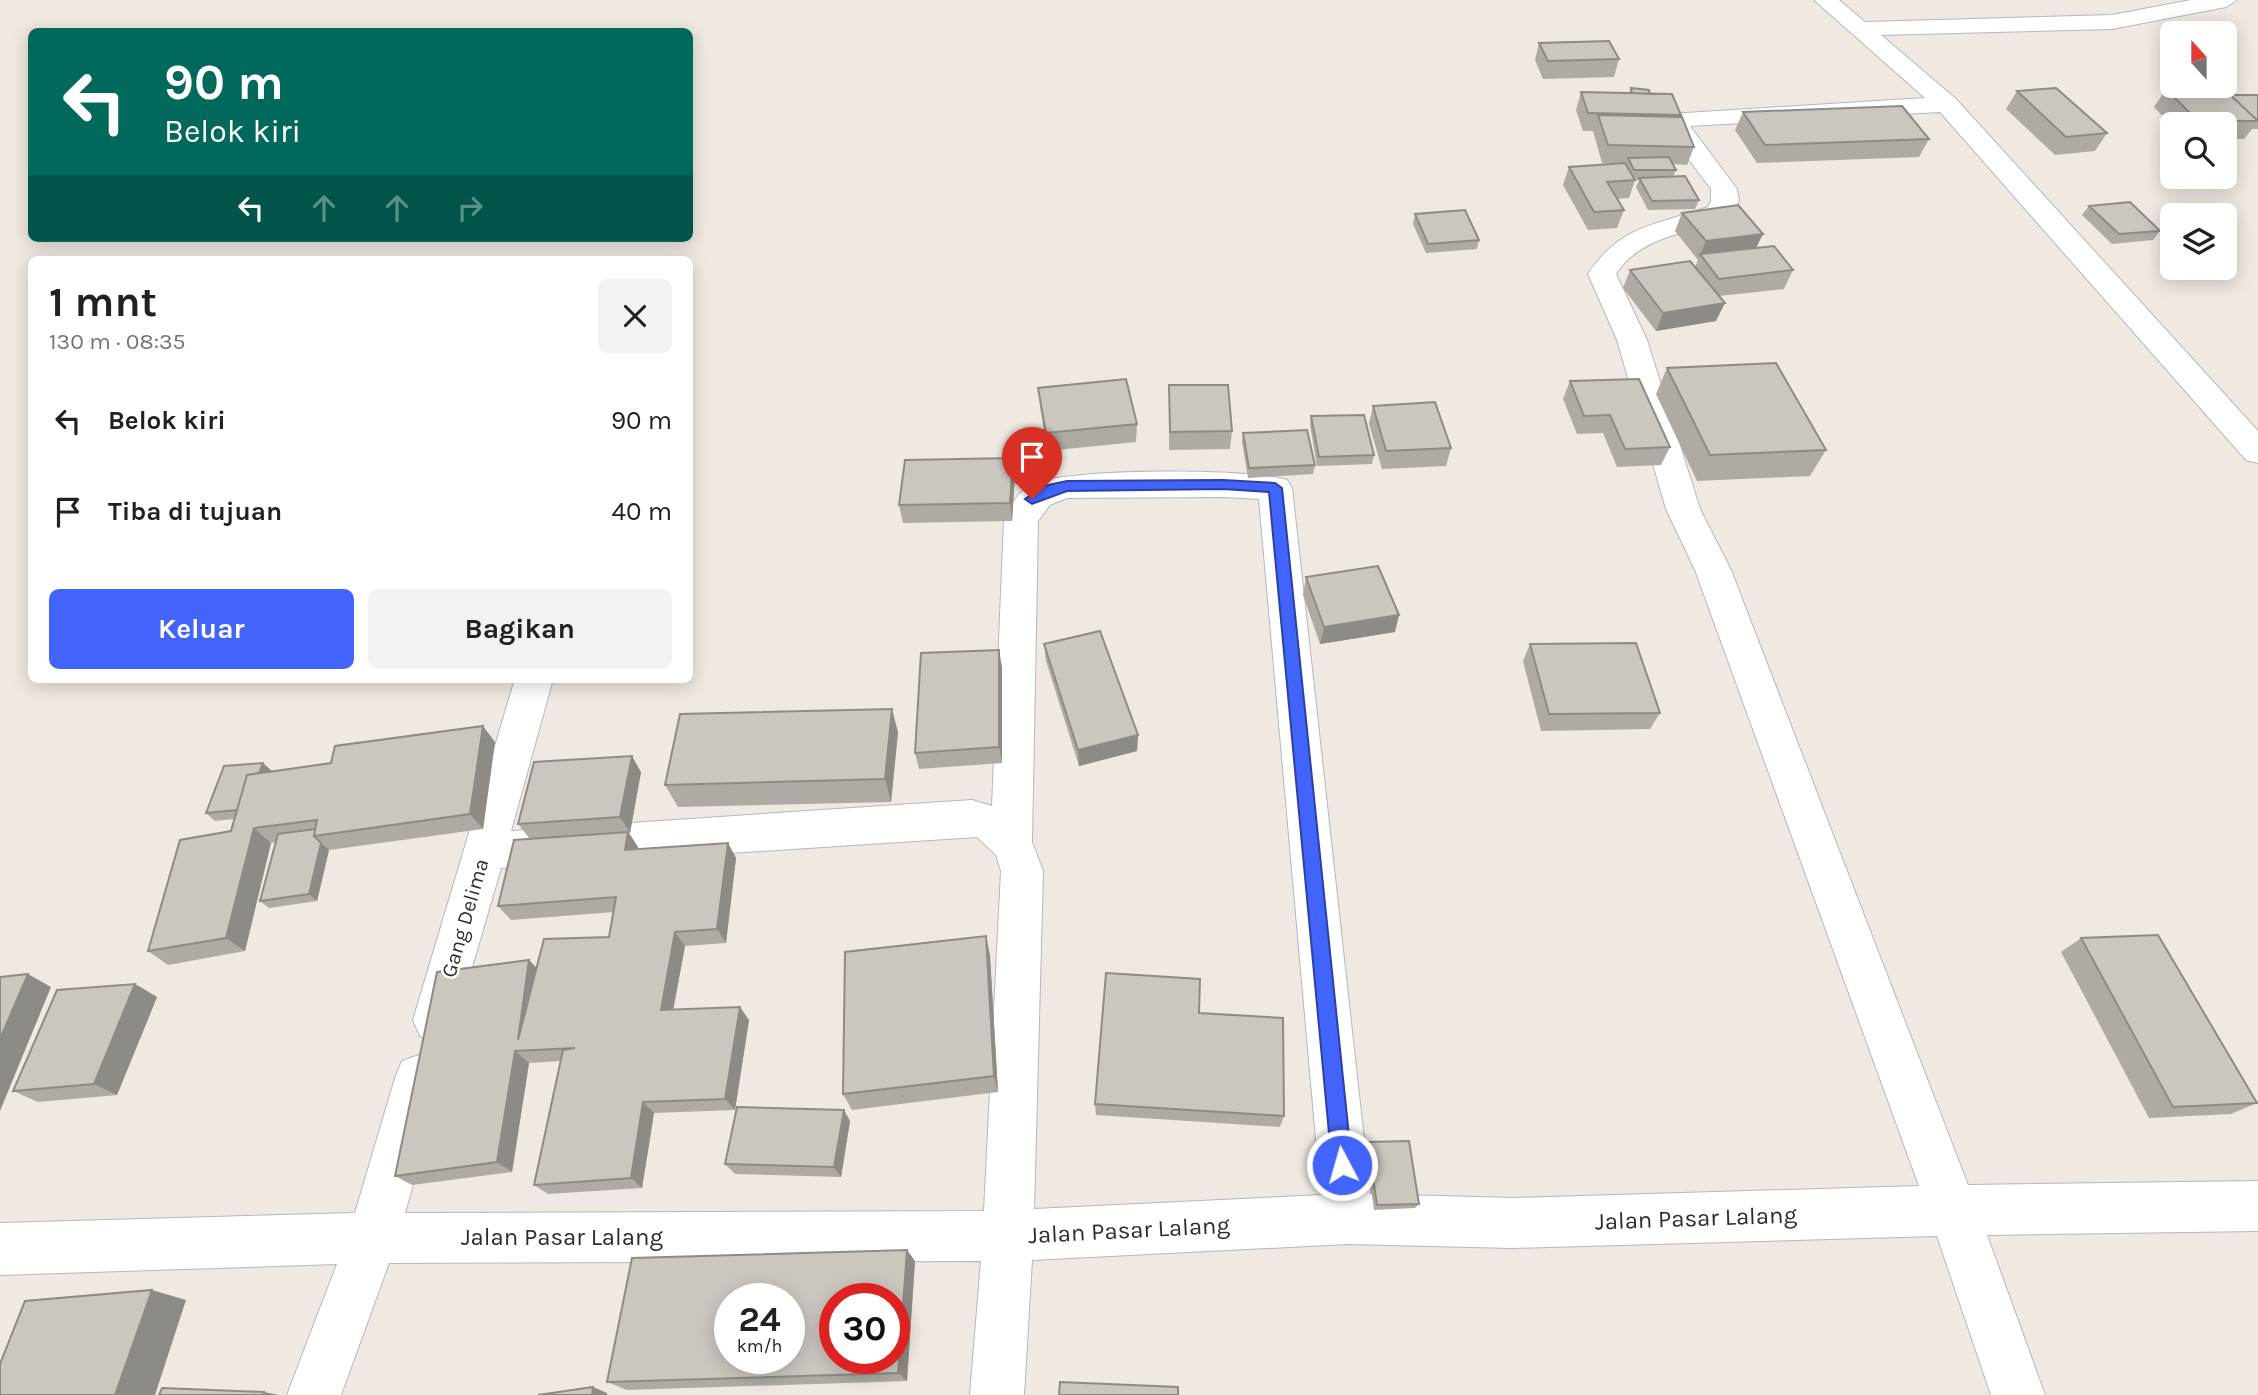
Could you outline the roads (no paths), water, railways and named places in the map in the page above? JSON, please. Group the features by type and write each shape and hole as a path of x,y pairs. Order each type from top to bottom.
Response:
{"street":[{"path":"1825,0 1947,104 2258,452"},
{"path":"1859,29 2112,22 2226,0"},
{"path":"1947,104 1679,119 1676,122 1679,130 1724,189 1725,201 1718,213 1636,239 1609,261 1602,274 1632,340 1684,509 1713,570 1953,1210 2018,1395"},
{"path":"998,1395 1008,1236 1021,872 1012,841 1021,522 1032,499 1049,489 1067,486 1223,485 1275,488 1348,1219"},
{"name":"Gang Delima","path":"314,1395 373,1238 533,683"},
{"path":"484,851 972,818 990,821 1012,841"},
{"name":"Jalan Pasar Lalang","path":"0,1249 373,1238 1008,1236 1348,1219 1512,1223 1953,1210 2258,1206"}]}
